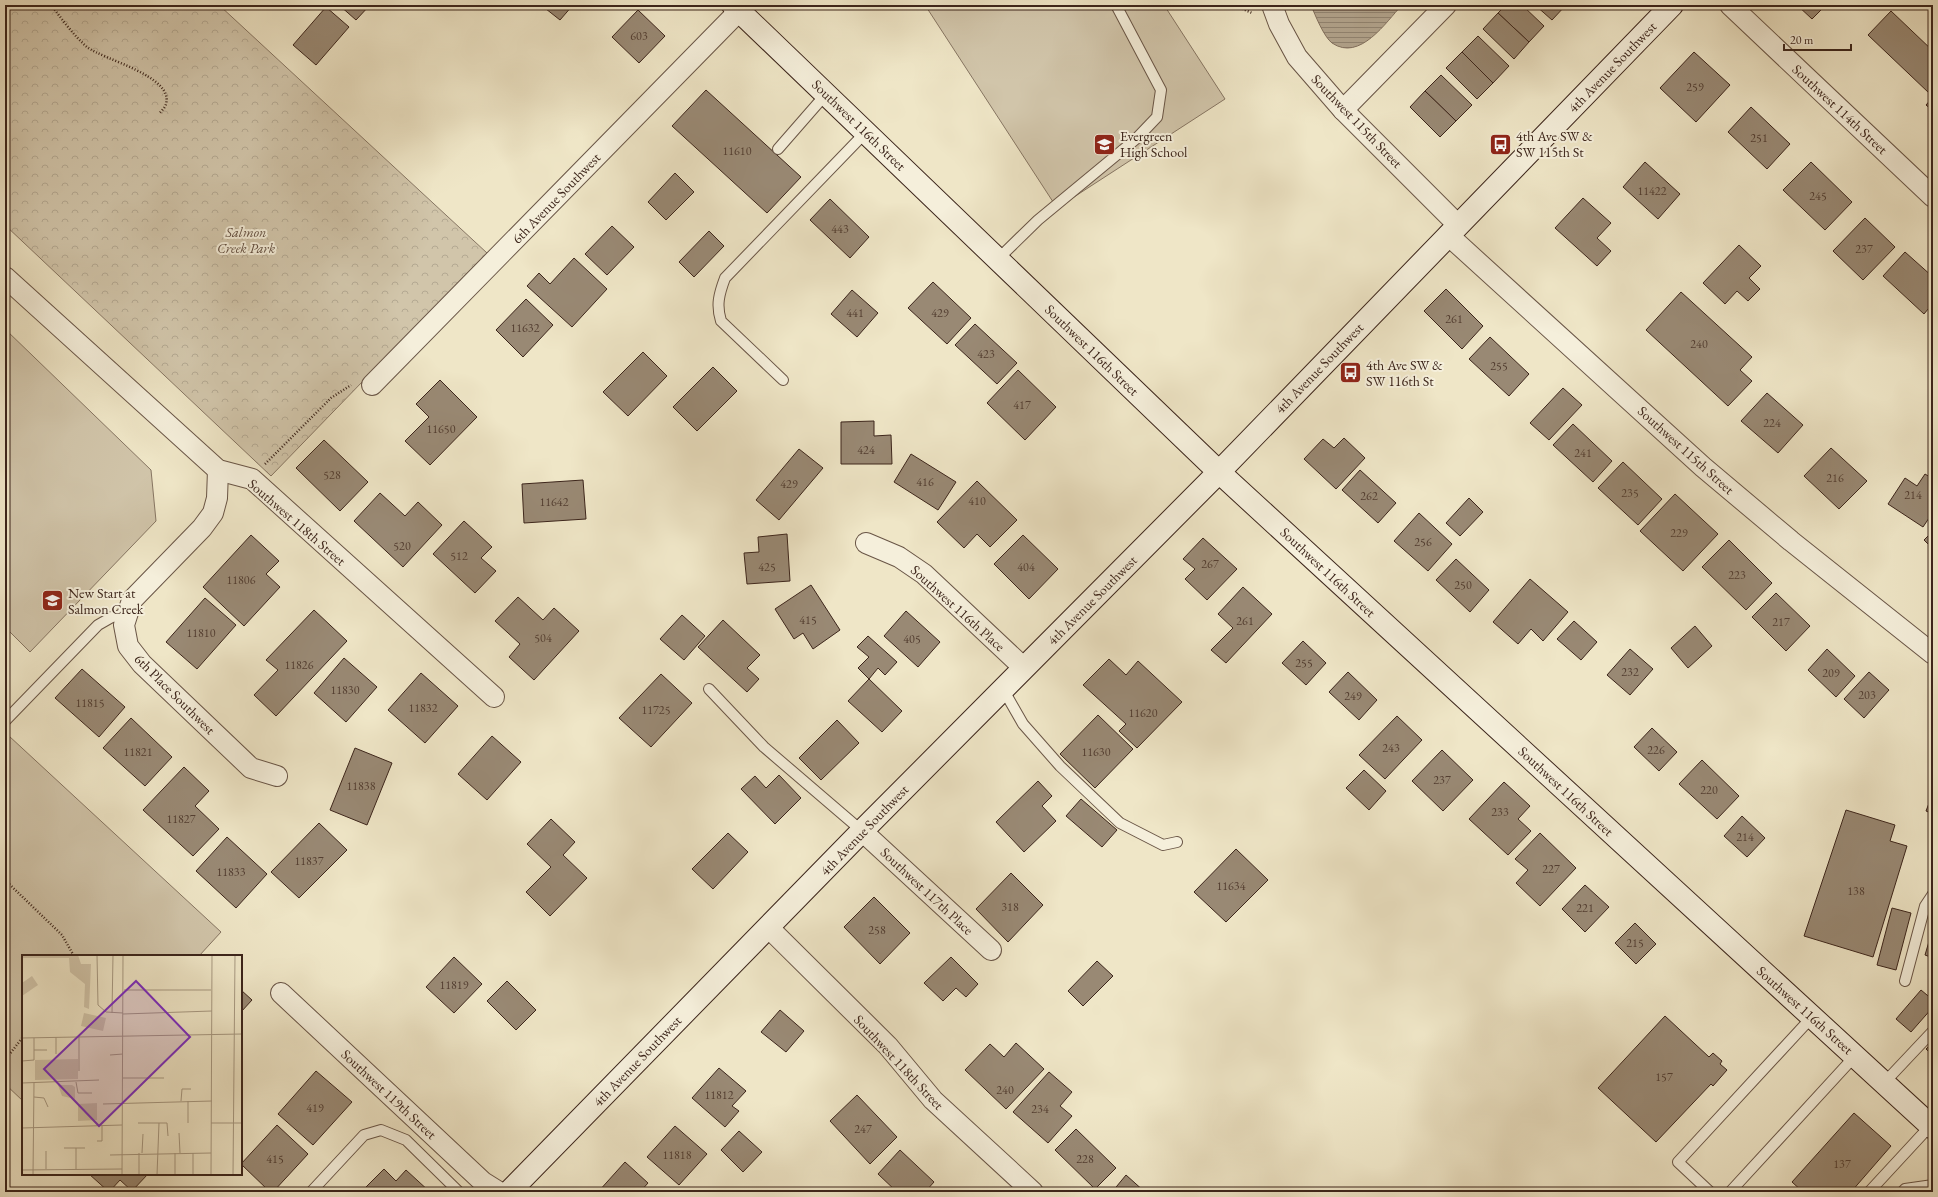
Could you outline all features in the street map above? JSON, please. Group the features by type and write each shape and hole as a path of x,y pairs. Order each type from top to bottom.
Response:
{"street":[{"name":"Southwest 115th Street","path":"1272,5 1279,24 1297,57 1453,230 1703,467 1791,541 1933,654"},
{"path":"1344,110 1446,5"},
{"name":"4th Avenue Southwest","path":"510,1192 862,831 1219,472 1672,5"},
{"name":"Southwest 114th Street","path":"1730,5 1933,197"},
{"name":"Southwest 116th Street","path":"739,7 826,94 1219,472 1932,1127"},
{"name":"6th Avenue Southwest","path":"365,383 739,7"},
{"name":"Southwest 118th Street","path":"5,277 218,470 252,478 494,697"},
{"name":"6th Place Southwest","path":"218,470 217,498 213,513 202,528 132,600 124,625 128,646 142,664 251,768 277,776"},
{"name":"Southwest 116th Place","path":"866,543 899,557 924,574 1024,668"},
{"name":"Southwest 117th Place","path":"862,831 991,950"},
{"name":"Southwest 118th Street","path":"769,928 888,1046 933,1100 1033,1192"},
{"name":"Southwest 119th Street","path":"281,994 483,1182 499,1192"}],"lane":[{"path":"998,259 1038,220 1136,140 1157,116 1161,90 1116,5"},
{"path":"778,149 826,94"},
{"path":"783,380 721,321 718,309 718,296 724,278 866,132"},
{"path":"5,721 98,625 112,617 127,614"},
{"path":"708,689 764,747 862,831"},
{"path":"1003,690 1023,724 1060,766 1120,823 1163,845 1177,842"},
{"path":"1905,981 1925,906 1933,894"},
{"path":"1710,1192 1678,1162 1812,1017"},
{"path":"1884,1083 1933,1031"},
{"path":"1730,1192 1855,1056"},
{"path":"1869,1192 1932,1127"},
{"path":"311,1192 364,1135 381,1130 406,1140 459,1192"},
{"path":"1902,1192 1905,1189 1933,1185"}],"path":[{"path":"51,5 71,31 87,47 103,56 144,74 156,82 165,91 166,104 159,114"},
{"path":"252,478 331,398 365,383"},
{"path":"5,880 62,935 73,955"},
{"path":"5,1060 22,1038"}],"green space":[{"name":"Salmon Creek Park","path":"5,5 219,5 487,253 271,476 5,225"},
{"path":"925,5 1164,5 1225,99 1057,208"},
{"name":"New Start at Salmon Creek","path":"5,329 151,470 156,521 30,652 5,627"},
{"path":"9,736 221,932 200,955 22,955 22,1100 5,1084 5,739"}],"shaded area":[{"path":"1311,5 1402,5 1372,38 1362,44 1342,48 1332,43 1326,36"}],"building":[{"path":"339,5 370,5 356,20"},
{"path":"541,5 573,5 560,20"},
{"path":"1506,5 1522,5 1544,26 1529,42 1498,13"},
{"path":"1535,5 1566,5 1552,20"},
{"path":"1797,5 1826,5 1812,19"},
{"path":"326,7 349,27 316,65 293,45"},
{"path":"638,10 665,36 639,63 612,37"},
{"path":"1891,11 1933,51 1933,89 1929,93 1868,35"},
{"path":"1498,13 1529,42 1514,59 1483,29"},
{"path":"1478,36 1509,66 1493,83 1462,52"},
{"path":"1462,52 1493,83 1477,99 1446,68"},
{"path":"1694,52 1730,85 1696,122 1660,88"},
{"path":"1441,75 1472,105 1456,121 1425,91"},
{"path":"706,90 801,177 767,213 672,126"},
{"path":"1425,91 1456,121 1440,137 1410,107"},
{"path":"1933,97 1933,111 1926,105"},
{"path":"1751,107 1790,144 1767,169 1728,132"},
{"path":"1645,162 1680,194 1658,219 1623,187"},
{"path":"1811,162 1852,202 1825,230 1783,190"},
{"path":"675,173 694,192 666,220 648,202"},
{"path":"1583,198 1611,223 1597,238 1611,251 1597,266 1555,228"},
{"path":"830,199 869,237 850,258 810,220"},
{"path":"1865,218 1895,247 1863,280 1833,251"},
{"path":"612,226 634,247 607,275 585,254"},
{"path":"709,231 724,246 694,277 679,262"},
{"path":"1739,245 1761,266 1749,278 1760,289 1748,301 1737,291 1725,304 1703,283"},
{"path":"1905,252 1933,277 1933,303 1924,314 1883,276"},
{"path":"574,258 607,289 572,327 527,286 539,273 550,284"},
{"path":"933,282 971,318 947,344 908,308"},
{"path":"1446,289 1483,326 1462,349 1424,311"},
{"path":"852,290 878,313 857,337 831,314"},
{"path":"1681,292 1752,357 1740,370 1752,381 1728,406 1646,330"},
{"path":"526,299 553,325 523,357 496,330"},
{"path":"975,324 1017,363 997,384 955,345"},
{"path":"1490,337 1529,374 1509,396 1469,359"},
{"path":"643,352 667,376 628,416 603,392"},
{"path":"713,367 737,391 697,431 673,407"},
{"path":"1018,370 1056,407 1025,440 987,403"},
{"path":"440,380 477,417 430,465 405,441 429,417 416,404"},
{"path":"1563,388 1582,405 1549,440 1530,423"},
{"path":"1767,393 1803,425 1778,453 1741,421"},
{"path":"874,421 874,436 891,435 892,464 841,464 841,422"},
{"path":"1573,424 1612,461 1593,482 1553,445"},
{"path":"1344,438 1365,458 1336,489 1304,459 1323,439 1334,448"},
{"path":"324,440 368,482 340,511 296,468"},
{"path":"1831,448 1867,481 1839,509 1804,476"},
{"path":"799,449 823,468 779,520 756,500"},
{"path":"911,454 956,482 938,510 894,482"},
{"path":"1623,462 1662,499 1638,525 1598,488"},
{"path":"1360,470 1396,503 1378,523 1342,490"},
{"path":"1925,474 1933,479 1933,512 1923,527 1888,504 1905,478 1917,486"},
{"path":"583,480 586,519 524,523 522,484"},
{"path":"977,481 1017,520 990,547 977,534 964,548 937,522"},
{"path":"380,493 405,516 418,502 442,525 403,567 354,521"},
{"path":"1675,494 1718,534 1683,571 1640,531"},
{"path":"1469,498 1483,512 1460,536 1446,523"},
{"path":"1419,513 1452,544 1428,571 1394,541"},
{"path":"464,521 492,547 481,558 496,571 475,593 433,554"},
{"path":"1933,531 1933,549 1924,540"},
{"path":"787,534 790,581 747,584 744,553 759,552 758,537"},
{"path":"251,535 279,561 266,574 280,587 244,626 203,587"},
{"path":"1023,535 1058,569 1029,599 994,564"},
{"path":"1203,538 1237,569 1207,600 1185,579 1195,569 1183,559"},
{"path":"1729,540 1772,583 1746,610 1702,567"},
{"path":"1456,559 1489,590 1470,612 1436,580"},
{"path":"1530,579 1568,612 1543,641 1531,629 1518,644 1493,622"},
{"path":"811,585 840,630 813,649 803,633 794,639 775,609"},
{"path":"1243,587 1272,614 1226,663 1211,650 1233,628 1218,614"},
{"path":"1776,593 1810,626 1786,651 1752,617"},
{"path":"518,597 543,620 554,608 579,631 534,680 509,657 520,644 495,621"},
{"path":"205,598 236,625 197,669 166,642"},
{"path":"314,610 347,641 276,716 254,695 278,670 266,660"},
{"path":"906,611 940,642 918,667 884,636"},
{"path":"682,615 705,636 684,660 660,639"},
{"path":"723,620 760,655 747,668 759,679 747,692 698,647"},
{"path":"1574,621 1597,642 1581,660 1557,639"},
{"path":"1695,626 1712,646 1688,668 1671,648"},
{"path":"868,636 897,662 885,675 878,668 869,679 858,668 869,657 857,647"},
{"path":"1303,641 1326,663 1306,685 1282,663"},
{"path":"1630,649 1653,669 1630,695 1607,675"},
{"path":"1827,649 1855,676 1836,697 1808,670"},
{"path":"344,658 377,687 346,722 314,693"},
{"path":"1109,659 1126,675 1138,661 1182,702 1137,748 1119,731 1126,724 1083,685"},
{"path":"82,669 125,707 99,737 55,698"},
{"path":"1348,672 1377,700 1359,720 1329,692"},
{"path":"1869,672 1889,690 1864,718 1844,699"},
{"path":"421,673 458,706 425,743 388,710"},
{"path":"661,674 692,703 651,747 619,718"},
{"path":"869,679 902,711 882,732 848,701"},
{"path":"1098,715 1133,749 1095,788 1060,754"},
{"path":"1397,716 1422,740 1385,779 1359,755"},
{"path":"131,718 172,757 145,786 103,748"},
{"path":"837,720 859,743 821,780 799,758"},
{"path":"1652,728 1677,752 1659,771 1634,747"},
{"path":"492,736 521,762 487,800 458,774"},
{"path":"355,748 392,763 367,825 330,810"},
{"path":"1442,750 1473,780 1443,811 1412,781"},
{"path":"1702,760 1739,796 1717,819 1679,784"},
{"path":"184,767 209,791 195,806 219,829 193,856 143,810"},
{"path":"1364,770 1386,791 1369,810 1346,788"},
{"path":"779,775 801,798 775,824 741,789 755,776 766,788"},
{"path":"1038,781 1052,796 1042,806 1056,821 1024,852 996,822"},
{"path":"1504,782 1530,806 1518,819 1531,831 1508,855 1469,819"},
{"path":"1933,793 1933,814 1926,811"},
{"path":"1081,799 1117,830 1102,847 1066,816"},
{"path":"1846,810 1895,825 1890,841 1907,846 1873,957 1804,936"},
{"path":"1742,816 1765,838 1747,857 1724,836"},
{"path":"551,819 575,842 563,855 587,878 550,916 526,892 551,867 527,844"},
{"path":"319,823 347,850 299,898 271,872"},
{"path":"728,833 748,852 713,889 692,869"},
{"path":"1540,833 1576,868 1540,906 1516,883 1528,870 1515,859"},
{"path":"227,837 267,874 236,908 196,871"},
{"path":"1236,849 1268,880 1226,922 1194,892"},
{"path":"1011,873 1043,905 1008,942 976,909"},
{"path":"1585,885 1609,907 1585,932 1562,909"},
{"path":"874,897 910,933 880,964 844,927"},
{"path":"1892,908 1911,913 1896,970 1877,965"},
{"path":"1635,923 1656,944 1636,964 1615,943"},
{"path":"1933,928 1933,958 1925,955"},
{"path":"454,957 482,984 454,1013 426,987"},
{"path":"951,957 978,984 966,997 956,988 943,1001 924,983"},
{"path":"1097,961 1113,976 1083,1006 1068,991"},
{"path":"507,981 536,1010 516,1030 487,1001"},
{"path":"1921,990 1933,1000 1933,1007 1911,1032 1896,1019"},
{"path":"242,991 252,1000 242,1011"},
{"path":"780,1010 804,1031 786,1052 761,1032"},
{"path":"1665,1016 1709,1057 1713,1053 1722,1061 1720,1064 1727,1070 1713,1086 1711,1084 1656,1142 1598,1088"},
{"path":"1933,1042 1933,1056 1926,1049"},
{"path":"1016,1043 1044,1069 1006,1109 965,1070 990,1044 1004,1057"},
{"path":"719,1068 746,1091 732,1106 739,1111 725,1127 692,1098"},
{"path":"316,1071 352,1102 313,1145 278,1114"},
{"path":"1049,1072 1072,1092 1060,1106 1072,1116 1048,1143 1013,1112"},
{"path":"857,1095 897,1137 870,1164 830,1121"},
{"path":"1854,1113 1891,1146 1851,1192 1803,1192 1792,1182"},
{"path":"277,1125 308,1154 273,1192 270,1192 242,1165 242,1163"},
{"path":"675,1126 707,1154 679,1185 647,1157"},
{"path":"1076,1129 1116,1168 1095,1189 1055,1150"},
{"path":"739,1131 762,1152 743,1172 721,1150"},
{"path":"900,1150 934,1182 925,1192 897,1192 878,1174"},
{"path":"625,1162 648,1183 640,1192 598,1192"},
{"path":"384,1169 396,1181 406,1170 430,1192 365,1192 363,1190"},
{"path":"90,1175 147,1175 132,1191 120,1180 109,1192"},
{"path":"1126,1175 1145,1192 1112,1192"}],"place":[{"name":"Evergreen High School","path":"1105,144"},
{"name":"4th Ave SW & SW 115th St","path":"1500,144"},
{"name":"4th Ave SW & SW 116th St","path":"1351,373"},
{"name":"New Start at Salmon Creek","path":"53,601"}]}
